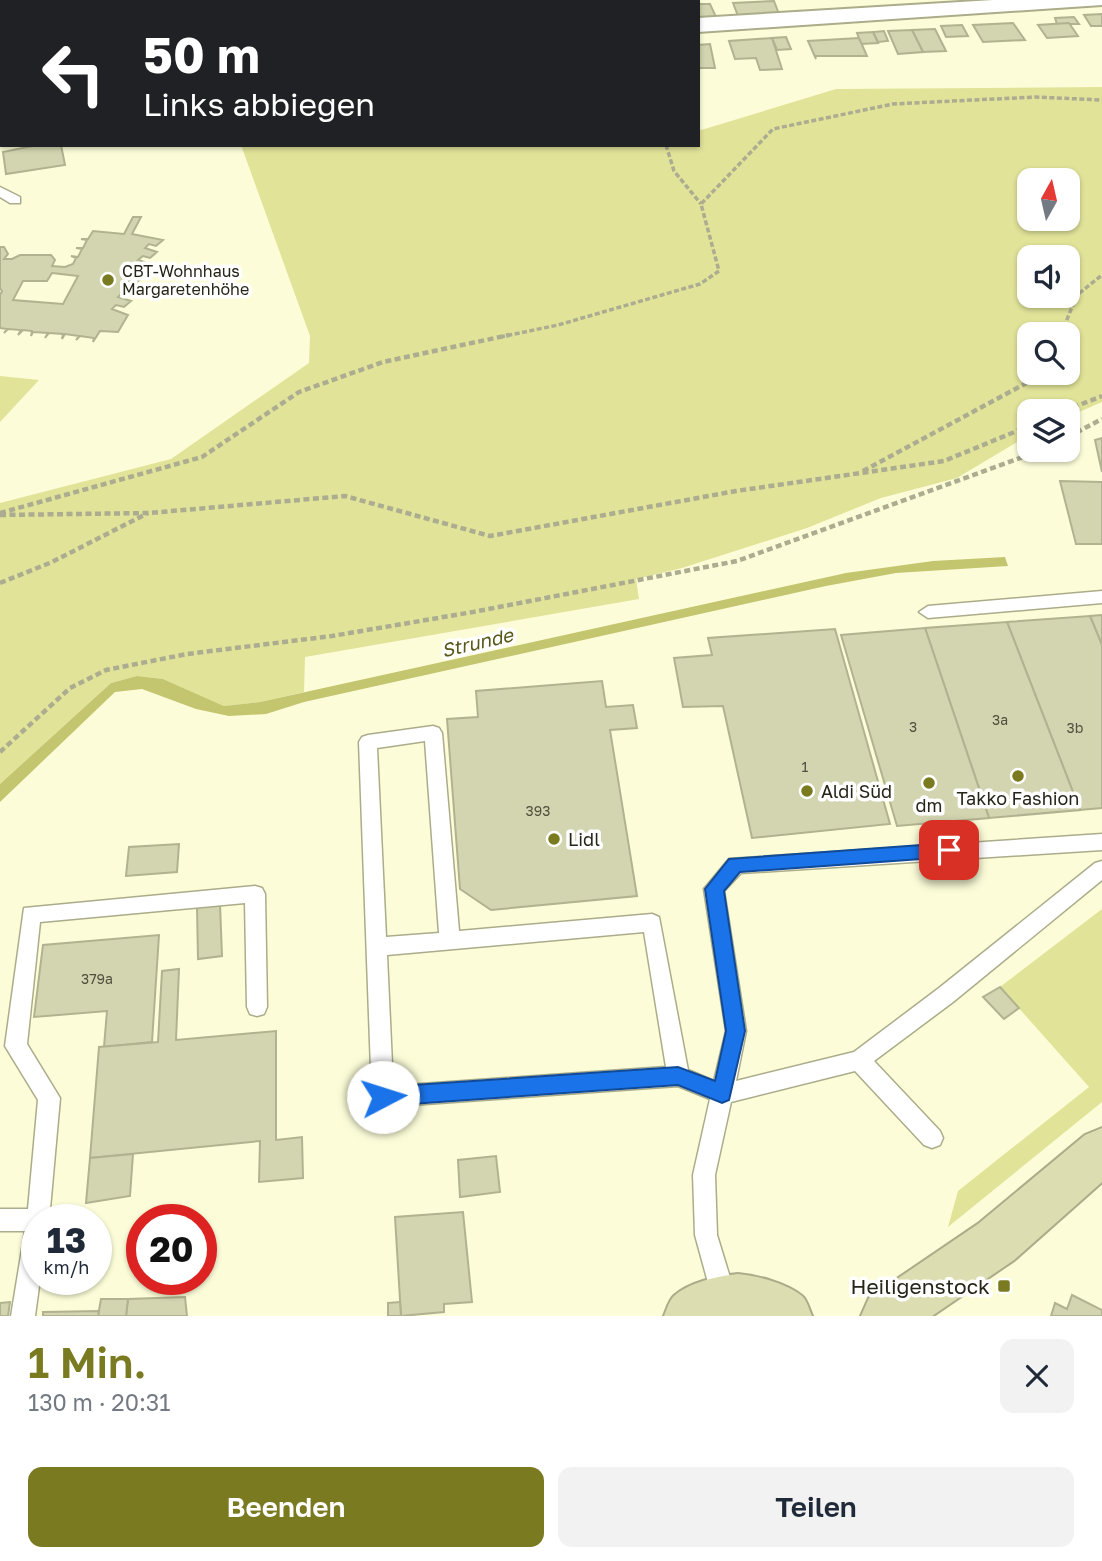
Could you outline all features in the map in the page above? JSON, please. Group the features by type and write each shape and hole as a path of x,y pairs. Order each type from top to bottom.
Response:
{"main road":[{"path":"887,1316 996,1242 1102,1151"},
{"path":"708,1308 760,1303 786,1316"}],"street":[{"path":"700,25 842,8 1097,0"}],"lane":[{"path":"0,191 15,200"},
{"path":"928,612 1102,597"},
{"path":"450,942 433,733 368,743 383,1097 678,1076 722,1094 859,1060 946,995 1102,869"},
{"path":"708,1308 704,1175 736,1031 714,889 736,865 1102,842"},
{"path":"39,1204 49,1098 16,1046 31,914 255,894 257,1007"},
{"path":"378,947 652,923 678,1076"},
{"path":"859,1060 932,1138"},
{"path":"0,1220 21,1220"},
{"path":"23,1316 26,1295"}],"path":[{"path":"701,204 773,129 892,104 1035,97 1102,100"},
{"path":"0,514 202,457 299,392 383,362 558,325 700,284 719,271 701,204 674,172 667,147"},
{"path":"1066,322 1077,295 1102,275"},
{"path":"859,473 1023,385"},
{"path":"1080,405 1102,396"},
{"path":"1080,431 1102,419"},
{"path":"0,514 149,513 345,496 491,536 736,491 944,460 1017,431"},
{"path":"0,752 70,688 106,670 187,654 332,636 460,615 737,561 1017,459"},
{"path":"0,583 52,562 149,513"}],"shaded area":[{"path":"1102,87 1102,402 1080,412 1080,399 1017,399 1017,442 957,478 881,498 807,528 682,568 636,579 639,599 305,657 304,692 260,702 224,706 163,679 137,676 111,683 0,784 0,503 171,459 309,363 310,336 242,147 700,147 700,130 836,89"},
{"path":"0,376 39,380 0,422"},
{"path":"1005,557 1008,566 896,573 826,586 304,702 266,714 229,716 196,709 142,689 115,692 0,802 0,784 111,683 137,676 163,679 224,706 260,702 846,573 933,561"},
{"path":"1102,909 1102,1102 948,1227 958,1191 1089,1087 1000,987"}],"building":[{"path":"774,1 779,14 738,16 733,3"},
{"path":"700,4 710,4 716,17 700,18"},
{"path":"1102,14 1102,26 1091,26 1084,15"},
{"path":"1074,17 1079,24 1057,24 1055,18"},
{"path":"1013,23 1025,40 983,42 973,25"},
{"path":"1069,23 1078,36 1047,38 1038,25"},
{"path":"962,25 968,36 946,37 941,26"},
{"path":"935,29 946,51 923,52 912,30"},
{"path":"912,30 923,52 898,54 888,31"},
{"path":"884,31 888,41 878,42 873,32"},
{"path":"873,32 878,43 861,44 857,33"},
{"path":"786,37 791,49 777,50 772,38"},
{"path":"772,38 782,69 760,70 756,58 735,59 729,41"},
{"path":"859,38 867,56 815,56 816,59 808,41"},
{"path":"710,44 715,68 700,68 700,45"},
{"path":"27,147 61,147 65,165 6,174 3,152"},
{"name":"CBT-Wohnhaus Margaretenhöhe","path":"133,217 141,217 132,234 163,240 156,246 149,244 145,248 157,252 150,258 143,256 138,260 150,264 144,270 136,268 132,272 144,276 137,282 130,280 125,284 137,288 130,295 123,292 118,297 131,301 124,307 116,305 112,309 128,315 118,332 100,331 93,342 94,338 80,336 76,340 79,336 65,334 62,339 63,334 49,333 45,338 48,333 33,332 31,336 32,331 23,330 18,335 21,330 8,329 4,333 7,329 0,328 0,247 4,247 8,254 4,259 20,255 51,255 55,260 52,266 65,267 73,264 76,258 71,256 78,257 82,249 76,248 83,248 87,240 81,239 88,239 93,231 124,234","holes":["52,273 78,276 63,304 13,300 23,281 47,281"]},
{"path":"1102,438 1102,472 1095,440"},
{"path":"1060,481 1102,482 1102,544 1076,544"},
{"path":"1102,615 1102,645 1090,616"},
{"path":"1090,616 1102,645 1102,808 1080,810 1007,622"},
{"path":"1007,622 1080,810 989,818 925,628"},
{"path":"925,628 989,818 897,826 841,635"},
{"path":"835,629 890,824 752,838 723,706 683,707 674,658 712,655 708,638"},
{"path":"602,681 606,707 633,705 637,728 610,730 637,896 491,910 460,889 447,719 478,717 476,691"},
{"path":"179,844 177,872 126,876 129,847"},
{"path":"220,904 222,956 198,959 197,907"},
{"path":"159,935 152,1042 104,1047 107,1011 34,1017 43,945"},
{"path":"179,969 176,1040 276,1031 276,1140 302,1137 303,1178 259,1182 260,1141 90,1158 99,1047 158,1042 162,971"},
{"path":"1000,987 1019,1008 1004,1019 983,997"},
{"path":"133,1154 130,1196 86,1203 90,1158"},
{"path":"496,1156 500,1192 460,1197 458,1160"},
{"path":"463,1212 472,1302 444,1304 444,1312 401,1316 395,1217"},
{"path":"1072,1295 1102,1310 1102,1316 1051,1316 1055,1303 1067,1309"},
{"path":"185,1297 187,1316 126,1316 128,1299"},
{"path":"101,1299 128,1299 126,1316 98,1316"},
{"path":"10,1302 8,1316 0,1316 0,1303"},
{"path":"400,1302 401,1316 388,1316 388,1303"},
{"path":"99,1311 98,1316 43,1316 43,1312"}],"place":[{"name":"CBT-Wohnhaus Margaretenhöhe","path":"108,280"},
{"name":"Takko Fashion","path":"1018,776"},
{"name":"dm","path":"929,783"},
{"name":"Aldi Süd","path":"807,791"},
{"name":"Lidl","path":"554,839"},
{"name":"Heiligenstock","path":"1004,1286"}],"route":[{"path":"383,1097 678,1076 722,1094 736,1031 714,889 736,865 949,850"}],"water label":[{"name":"Strunde","path":"477,642"}]}
